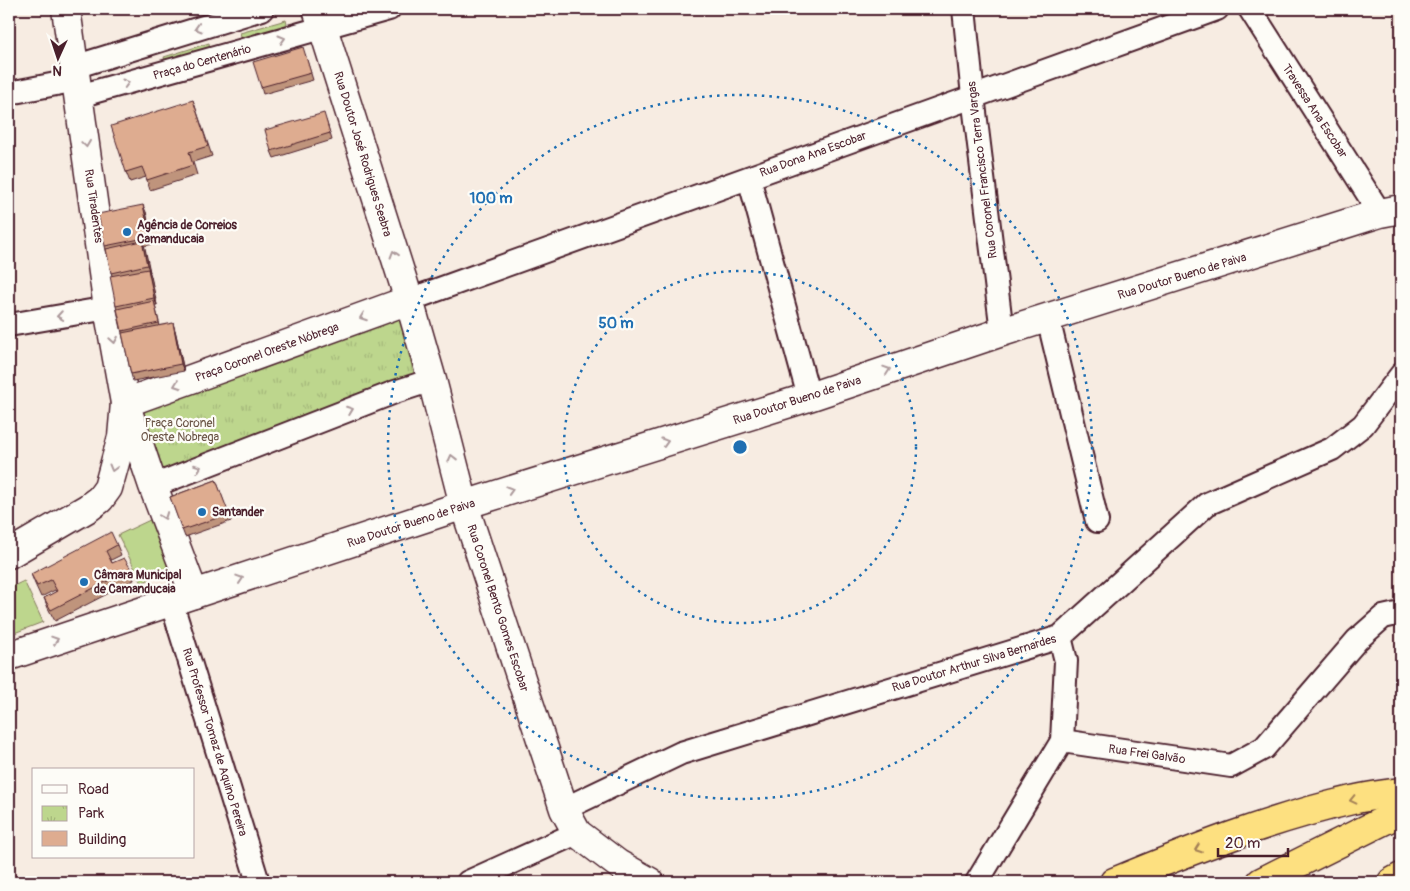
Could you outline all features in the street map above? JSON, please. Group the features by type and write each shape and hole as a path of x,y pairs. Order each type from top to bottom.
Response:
{"highway":[{"path":"1114,882 1265,824 1353,799 1401,792"},
{"path":"1260,882 1401,812"},
{"path":"1392,882 1401,877"}],"main road":[{"name":"Rua Tiradentes","path":"66,9 108,308 125,403"},
{"name":"Rua Doutor José Rodrigues Seabra","path":"320,18 408,300"},
{"name":"Rua Doutor Bueno de Paiva","path":"9,656 464,505 808,397 1002,332 1391,211"},
{"name":"Rua Coronel Bento Gomes Escobar","path":"408,300 432,380 464,505 564,809 577,833 621,873 650,882"},
{"name":"Praça Coronel Oreste Nóbrega","path":"125,403 408,300"},
{"path":"125,403 153,486 182,598"},
{"path":"9,554 100,499 108,488 122,437 125,403"}],"street":[{"path":"9,93 77,81 262,9"},
{"name":"Praça do Centenário","path":"77,81 320,18 389,9"},
{"name":"Rua Coronel Francisco Terra Vargas","path":"964,9 1002,332"},
{"name":"Rua Dona Ana Escobar","path":"408,300 1217,9"},
{"name":"Travessa Ana Escobar","path":"1250,9 1391,211"},
{"path":"749,178 808,397"},
{"path":"9,325 108,308"},
{"path":"1048,318 1097,521"},
{"name":"Rua Doutor Arthur Silva Bernardes","path":"564,809 681,753 1060,637 1207,504 1332,449 1363,425 1401,375"},
{"path":"153,486 395,392 432,380"},
{"name":"Rua Professor Tomaz de Aquino Pereira","path":"182,598 258,882"},
{"name":"Rua Frei Galvão","path":"1062,741 1232,766 1264,748 1357,640 1383,618 1401,613"},
{"path":"977,882 1062,741 1066,661 1060,637"},
{"path":"468,882 577,833"}],"green space":[{"path":"286,20 288,29 243,42 240,33"},
{"path":"209,43 211,52 166,65 164,57"},
{"name":"Praça Coronel Oreste Nobrega","path":"406,312 427,377 156,480 131,406"},
{"path":"152,519 175,567 142,583 118,535"},
{"path":"24,581 43,622 9,635 9,588"}],"building":[{"path":"303,47 311,73 261,87 253,62"},
{"path":"193,100 208,146 189,152 193,165 147,180 142,167 126,172 111,126"},
{"path":"324,113 330,133 271,151 265,130"},
{"name":"Agência de Correios Camanducaia","path":"143,205 150,237 105,246 98,214"},
{"path":"142,241 147,265 111,273 106,249"},
{"path":"148,269 154,298 116,306 110,276"},
{"path":"154,301 159,323 122,331 117,309"},
{"path":"173,323 181,364 131,374 122,333"},
{"name":"Santander","path":"216,480 229,514 182,530 170,497"},
{"name":"Câmara Municipal de Camanducaia","path":"111,532 117,545 106,551 112,563 124,558 131,569 51,610 44,598 57,591 51,580 37,586 31,574"}],"place":[{"name":"Agência de Correios Camanducaia","path":"127,232"},
{"name":"Santander","path":"202,512"},
{"name":"Câmara Municipal de Camanducaia","path":"84,582"}]}
